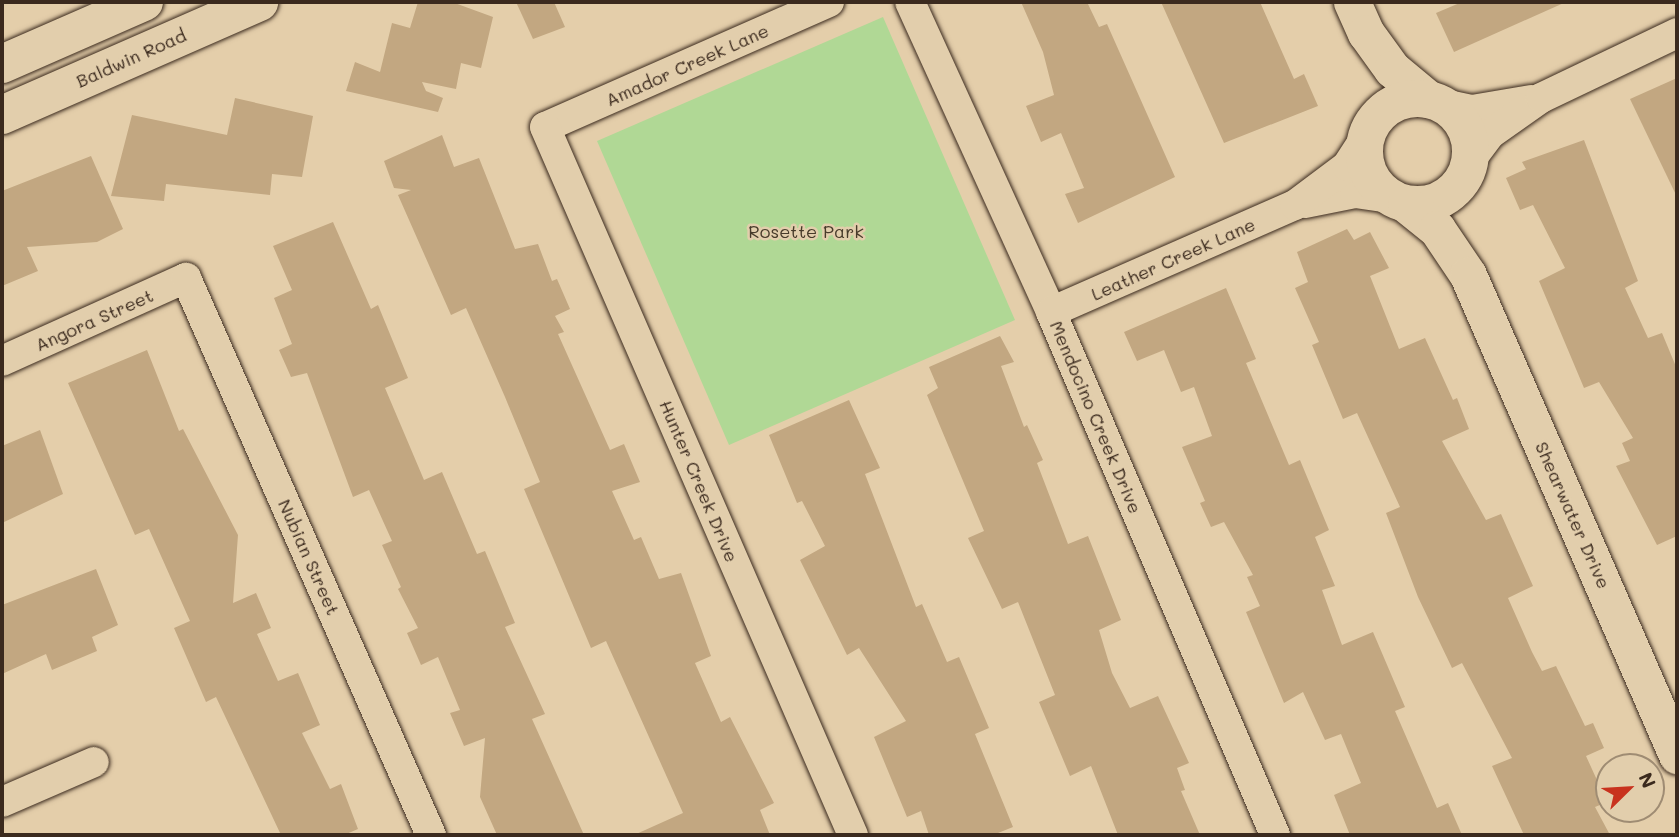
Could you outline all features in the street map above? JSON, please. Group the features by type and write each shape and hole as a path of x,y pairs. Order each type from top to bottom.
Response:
{"main road":[{"path":"2,64 144,2"},
{"name":"Baldwin Road","path":"2,115 260,2"}],"street":[{"name":"Amador Creek Lane","path":"545,127 829,2"},
{"name":"Mendocino Creek Drive","path":"909,2 1051,312 1275,835"},
{"path":"1359,17 1400,78 1436,102 1466,129 1466,170"},
{"path":"1359,17 1376,91 1367,133 1368,174 1398,201 1439,201 1466,170 1490,134 1541,97 1677,33"},
{"path":"1367,133 1395,102 1436,102 1482,109 1541,97"},
{"name":"Hunter Creek Drive","path":"545,127 853,835"},
{"name":"Leather Creek Lane","path":"1295,205 1347,166 1367,133"},
{"name":"Shearwater Drive","path":"1466,170 1461,218 1468,275"},
{"name":"Leather Creek Lane","path":"1051,312 1295,205 1355,193 1398,201"},
{"name":"Shearwater Drive","path":"1398,201 1437,229 1468,275 1677,755"},
{"name":"Angora Street","path":"2,361 187,278"},
{"name":"Nubian Street","path":"187,278 431,835"},
{"path":"2,802 94,762"}],"green space":[{"name":"Rosette Park","path":"883,17 1015,320 729,445 597,141"}],"building":[{"path":"418,2 452,2 493,17 481,68 461,63 456,89 422,82 426,91 443,98 438,112 346,91 355,62 380,72 392,23 410,28"},
{"path":"516,2 554,2 565,27 533,39"},
{"path":"1021,2 1087,2 1099,27 1107,24 1175,177 1078,223 1065,194 1084,188 1061,133 1041,142 1026,106 1054,95 1043,52"},
{"path":"1161,2 1260,2 1294,79 1304,74 1318,106 1224,143"},
{"path":"1462,2 1566,2 1454,52 1436,13"},
{"path":"1677,78 1677,197 1630,99"},
{"path":"235,98 313,116 302,177 272,174 270,195 166,184 164,201 111,196 132,115 227,135"},
{"path":"442,135 454,167 479,158 515,249 538,244 552,281 557,279 570,309 555,316 564,332 558,334 610,450 624,444 640,482 612,491 634,540 641,537 659,579 681,573 711,656 695,663 721,722 730,717 774,803 760,810 770,835 634,835 683,813 606,641 591,648 524,489 540,482 505,397 466,308 451,315 398,195 411,190 394,188 384,161"},
{"path":"1584,140 1638,281 1625,288 1648,338 1662,333 1677,369 1677,536 1657,545 1616,466 1630,461 1622,443 1633,438 1599,382 1584,388 1539,281 1565,268 1533,205 1520,210 1506,178 1526,169 1522,162"},
{"path":"91,156 123,229 97,242 27,247 38,271 2,286 2,191"},
{"path":"333,222 371,309 378,305 408,378 385,388 424,480 442,472 477,554 485,551 515,623 505,627 545,714 532,719 584,835 497,835 480,797 485,738 464,746 450,713 460,710 438,657 421,665 407,633 418,628 398,589 401,587 382,545 392,541 369,490 353,497 307,373 291,377 279,350 292,344 274,298 292,290 273,246"},
{"path":"1347,229 1354,240 1370,232 1389,268 1370,276 1399,349 1425,338 1453,400 1457,398 1469,429 1442,441 1486,520 1501,514 1533,586 1508,598 1532,652 1542,671 1556,666 1585,726 1593,723 1604,748 1586,756 1595,776 1595,823 1604,823 1610,835 1524,835 1492,766 1512,758 1462,663 1452,668 1418,597 1386,513 1400,507 1357,413 1343,419 1312,345 1319,342 1295,288 1308,282 1297,252"},
{"path":"1226,288 1256,359 1246,363 1289,465 1300,460 1329,530 1315,537 1335,586 1322,590 1342,645 1373,632 1405,707 1395,711 1437,808 1448,803 1462,835 1350,835 1334,795 1361,783 1341,734 1325,740 1303,692 1284,703 1246,612 1260,606 1247,577 1253,575 1224,522 1211,527 1200,503 1205,501 1182,447 1212,436 1194,387 1181,392 1164,350 1137,361 1124,332"},
{"path":"1000,336 1014,362 1001,366 1024,427 1027,425 1043,460 1037,463 1068,544 1088,536 1121,620 1099,630 1112,673 1130,708 1158,696 1189,763 1177,768 1185,790 1181,791 1200,835 1118,835 1091,766 1070,776 1039,702 1055,695 1018,602 1002,609 968,538 984,531 927,395 938,388 929,367"},
{"path":"147,350 179,431 183,429 238,535 233,603 256,593 271,628 257,634 278,681 298,673 320,725 302,733 330,789 341,784 358,829 344,835 281,835 216,697 206,702 174,628 190,621 149,529 135,535 68,383"},
{"path":"849,400 880,468 865,474 916,607 922,604 947,662 959,657 989,728 975,734 1013,827 993,835 929,835 921,811 907,817 874,737 906,721 859,648 847,655 800,560 825,546 802,501 797,503 769,435"},
{"path":"40,430 63,494 2,523 2,446"},
{"path":"96,569 118,625 92,637 97,651 52,670 46,654 2,674 2,605"}]}
